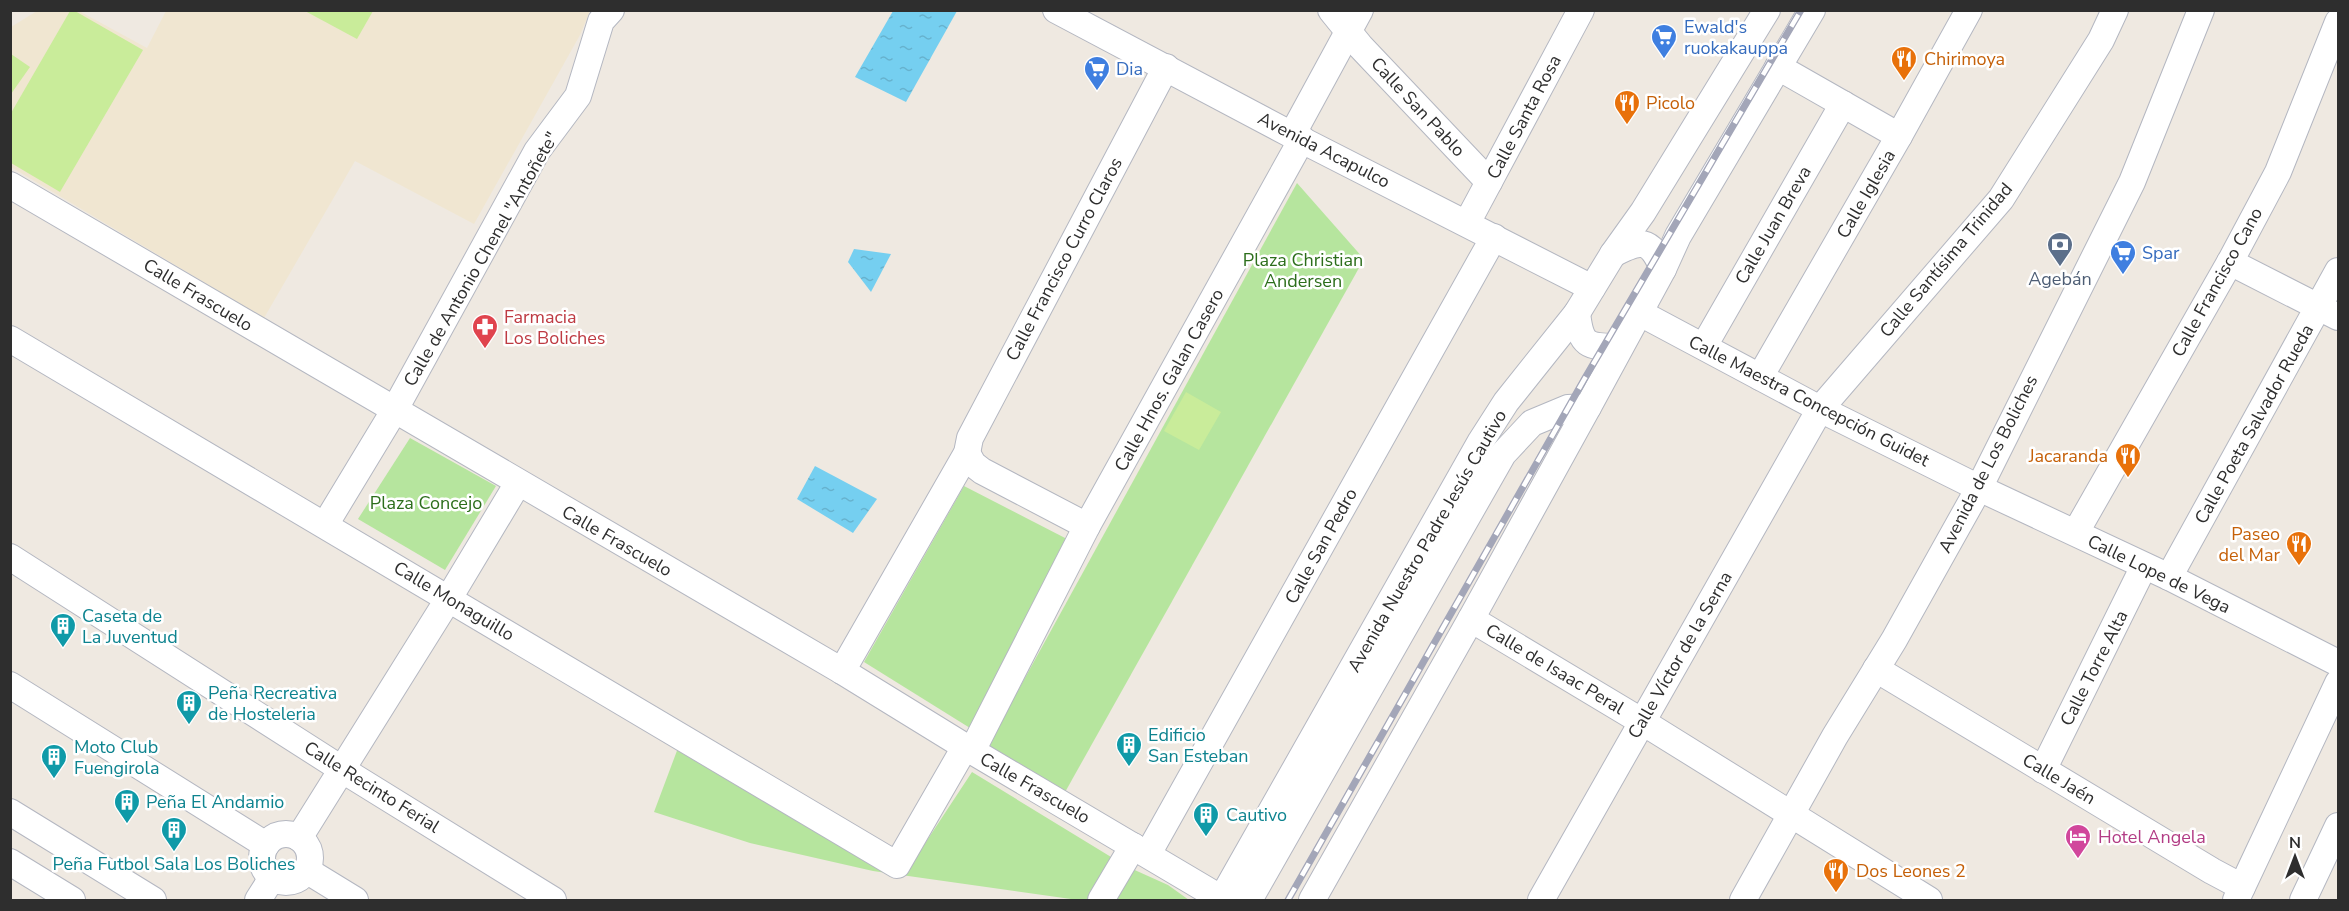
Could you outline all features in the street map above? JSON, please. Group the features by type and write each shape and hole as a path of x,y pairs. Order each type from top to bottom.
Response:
{"street":[{"name":"Calle de Antonio Chenel \"Antoñete\"","path":"325,525 394,411 537,151 578,96 601,21 611,10"},
{"name":"Avenida Acapulco","path":"1056,10 1592,288"},
{"name":"Calle San Pablo","path":"1331,10 1354,21 1489,182"},
{"name":"Calle Santa Rosa","path":"1467,223 1581,10"},
{"name":"Avenida Nuestro Padre Jesús Cautivo","path":"1222,900 1481,441 1506,402 1576,313 1612,254 1643,212 1767,10"},
{"path":"1312,900 1640,313 1664,269 1678,236 1812,10"},
{"name":"Calle Iglesia","path":"1760,377 1969,10"},
{"name":"Calle Santísima Trinidad","path":"1820,409 2001,198 2101,40 2115,10"},
{"name":"Avenida de Los Boliches","path":"1743,900 1979,488 2132,182 2200,10"},
{"name":"Calle Hnos. Galan Casero","path":"897,865 968,749 1297,137 1354,21"},
{"name":"Calle Francisco Cano","path":"2076,532 2230,262 2278,172 2338,22"},
{"name":"Calle Francisco Curro Claros","path":"842,671 967,453 970,438 1166,67"},
{"path":"1778,67 1899,136"},
{"name":"Calle Juan Breva","path":"1704,346 1836,100"},
{"name":"Calle Frascuelo","path":"10,184 394,411 842,671 1222,900"},
{"name":"Calle San Pedro","path":"1101,900 1140,850 1494,237"},
{"path":"1612,254 1635,243 1649,246 1657,254 1664,269"},
{"path":"2230,262 2329,313"},
{"name":"Calle Poeta Salvador Rueda","path":"2169,577 2329,313 2338,271"},
{"path":"1576,313 1579,334 1587,343 1600,347 1619,347"},
{"name":"Calle Maestra Concepción Guidet","path":"1640,313 1820,409 1979,488"},
{"name":"Calle Monaguillo","path":"10,339 897,865"},
{"name":"Avenida Nuestro Padre Jesús Cautivo","path":"1249,900 1503,454 1532,423 1568,408 1588,407"},
{"name":"Calle Víctor de la Serna","path":"1541,900 1820,409"},
{"path":"967,453 973,464 982,471 1087,526"},
{"path":"299,838 518,483"},
{"name":"Calle Lope de Vega","path":"1979,488 2169,577 2338,663"},
{"name":"Calle Recinto Ferial","path":"10,557 342,769 553,900"},
{"name":"Calle Torre Alta","path":"2043,770 2144,566"},
{"name":"Calle de Isaac Peral","path":"1471,619 1641,721 1929,900"},
{"name":"Calle Jaén","path":"1876,669 2212,872 2239,894"},
{"path":"2239,894 2338,683"},
{"path":"10,685 266,845"},
{"path":"10,812 153,900"},
{"path":"2302,900 2338,826"},
{"path":"284,834 299,838 310,856 306,870 295,880 287,882 272,878 267,873 262,859 266,845 277,836 284,834"},
{"path":"10,862 72,900"},
{"path":"306,870 355,900"},
{"path":"258,900 272,878"}],"shaded area":[{"path":"37,11 79,11 147,48 166,11 590,11 580,35 474,224 355,161 264,318 11,167 11,27"}],"green space":[{"path":"70,11 75,11 143,50 60,192 11,163 11,113"},
{"path":"305,11 373,11 357,39"},
{"path":"11,54 30,67 11,94"},
{"name":"Plaza Christian Andersen","path":"1297,183 1364,259 1064,794 987,747"},
{"path":"1186,392 1221,412 1199,450 1164,431"},
{"name":"Plaza Concejo","path":"410,438 496,486 445,570 358,519"},
{"path":"964,486 1067,539 970,728 864,662"},
{"path":"678,748 901,870 918,854 972,772 1116,860 1092,900 1078,900 873,871 750,843 654,812"},
{"path":"1128,867 1168,885 1189,900 1109,900"}],"water":[{"path":"893,11 957,11 906,102 855,77"},
{"path":"854,249 891,254 871,292 848,262"},
{"path":"815,466 877,499 853,533 797,499"}],"railway":[{"path":"1288,900 1585,378 1801,10"}],"place":[{"name":"Ewald's ruokakauppa","path":"1664,60"},
{"name":"Chirimoya","path":"1904,82"},
{"name":"Dia","path":"1097,92"},
{"name":"Picolo","path":"1627,126"},
{"name":"Agebán","path":"2060,268"},
{"name":"Spar","path":"2123,276"},
{"name":"Farmacia Los Boliches","path":"485,350"},
{"name":"Jacaranda","path":"2128,479"},
{"name":"Paseo del Mar","path":"2299,567"},
{"name":"Caseta de La Juventud","path":"63,649"},
{"name":"Peña Recreativa de Hosteleria","path":"189,726"},
{"name":"Edificio San Esteban","path":"1129,768"},
{"name":"Moto Club Fuengirola","path":"54,780"},
{"name":"Peña El Andamio","path":"127,825"},
{"name":"Cautivo","path":"1206,838"},
{"name":"Peña Futbol Sala Los Boliches","path":"174,853"},
{"name":"Hotel Angela","path":"2078,860"},
{"name":"Dos Leones 2","path":"1836,894"}]}
